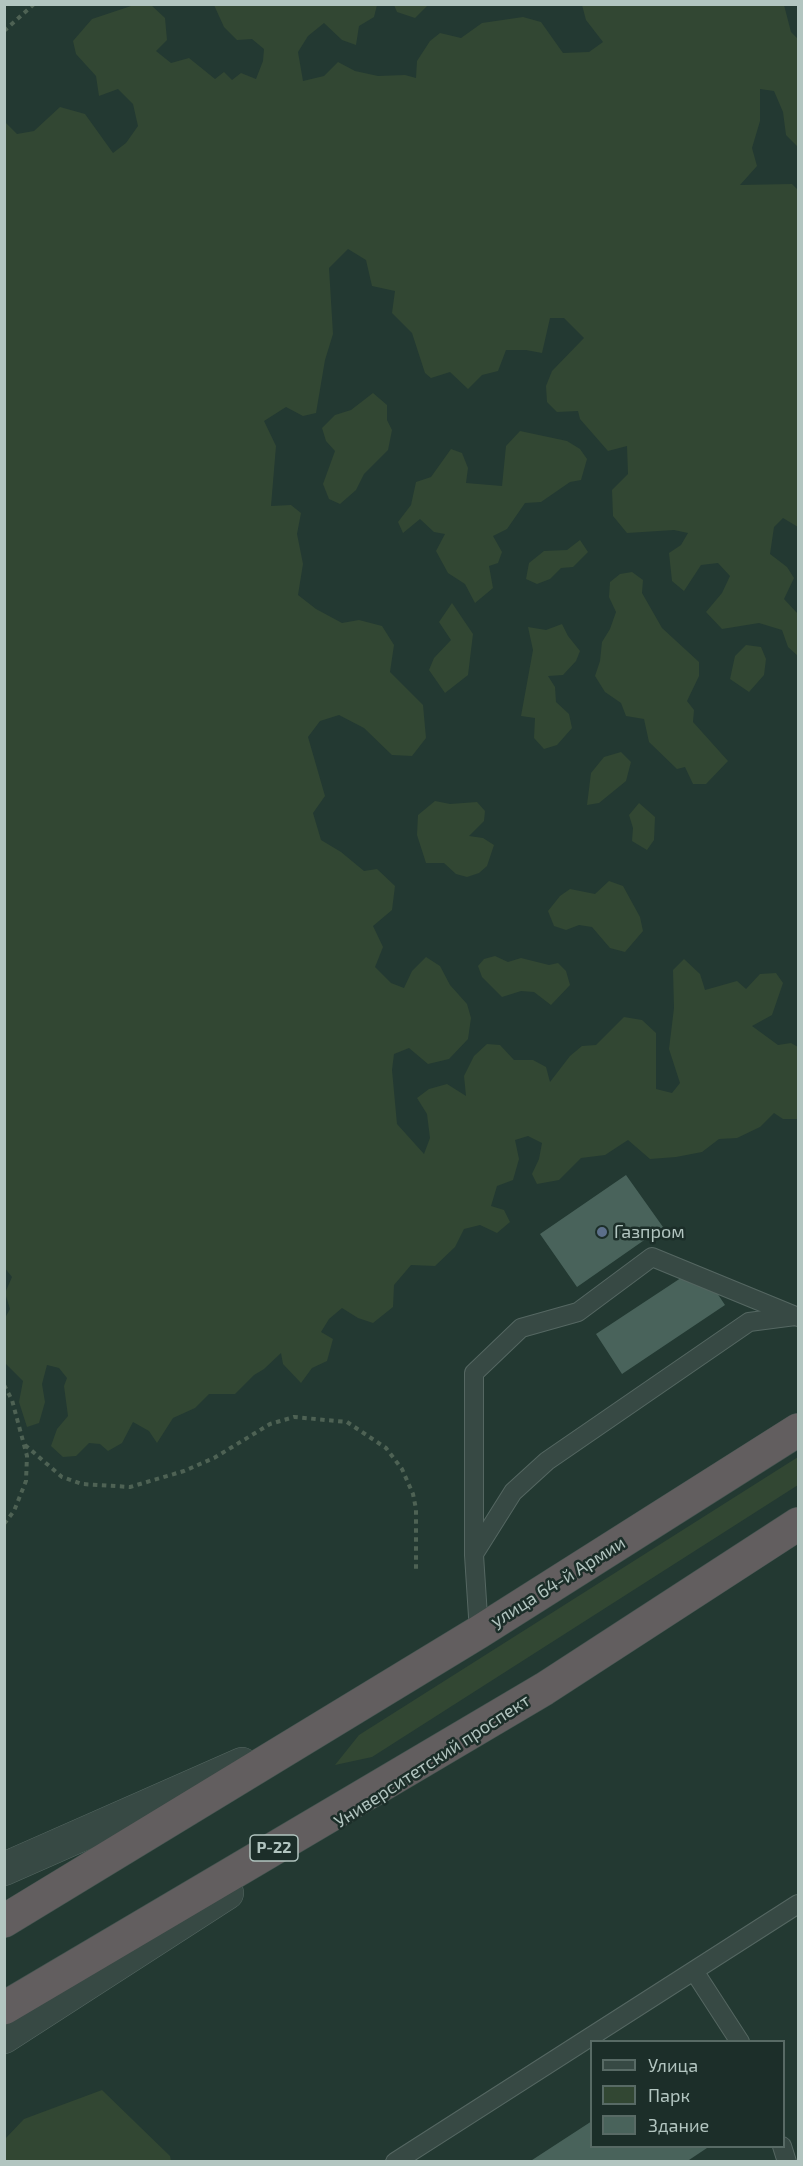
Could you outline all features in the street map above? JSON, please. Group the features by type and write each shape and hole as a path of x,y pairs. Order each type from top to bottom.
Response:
{"highway":[{"name":"улица 64-й Армии","path":"315,1731 479,1632 798,1430"},
{"name":"Р-22","path":"544,1689 798,1525"},
{"name":"Университетский проспект","path":"4,2008 544,1689"},
{"path":"4,1921 315,1731"}],"street":[{"name":"Университетский проспект","path":"4,2037 544,1689"},
{"path":"4,1869 315,1731"}],"lane":[{"path":"479,1632 474,1555 474,1373 521,1328 578,1311 652,1257 797,1316"},
{"path":"474,1555 513,1492 547,1461 749,1322 797,1316"},
{"path":"395,2162 798,1904"},
{"path":"694,1971 739,2040"}],"path":[{"path":"4,31 34,4"},
{"path":"4,1385 12,1400 25,1445 26,1481 14,1511 4,1524"},
{"path":"25,1445 62,1477 82,1484 130,1487 184,1471 214,1458 270,1424 294,1417 347,1422 386,1448 402,1469 413,1494 416,1509 416,1569"}],"green space":[{"path":"394,4 428,5 415,18 397,12"},
{"path":"134,5 151,5 165,18 167,40 156,51 171,63 189,58 215,79 224,72 232,80 241,73 256,79 263,61 264,49 252,39 237,40 224,27 214,5 377,5 374,17 359,26 356,45 342,40 324,23 308,36 298,52 303,81 324,76 338,62 355,71 378,76 405,75 416,78 417,61 430,41 440,33 461,38 482,23 523,17 541,22 563,53 589,52 603,42 586,20 582,5 784,5 791,32 798,39 798,147 786,135 783,112 774,91 760,89 760,121 752,148 757,166 740,185 792,184 798,190 798,527 783,518 774,527 770,554 787,567 794,578 784,599 798,614 798,656 788,647 782,630 759,623 722,629 706,612 722,593 730,576 718,563 701,565 684,591 672,581 669,553 681,545 688,533 674,530 627,533 613,516 612,490 628,474 627,446 608,451 580,419 578,411 557,412 547,402 546,386 552,371 584,338 564,318 550,318 542,353 506,350 498,371 482,375 468,389 450,372 431,378 425,373 412,333 392,313 395,291 372,286 366,260 348,249 329,268 333,334 325,360 316,413 303,416 286,407 264,421 276,446 271,506 291,505 301,513 297,534 303,564 298,595 316,609 342,623 359,620 382,626 394,645 390,672 423,705 426,738 412,756 392,755 364,728 339,715 320,721 308,737 325,796 313,813 321,840 341,852 364,871 377,869 395,886 392,910 373,926 383,947 375,967 391,983 404,988 412,971 426,957 440,966 450,985 467,1004 471,1018 468,1039 449,1059 428,1064 409,1048 394,1054 392,1070 397,1124 424,1154 430,1138 427,1114 417,1098 429,1089 447,1084 466,1096 464,1076 474,1056 487,1044 500,1045 514,1060 533,1060 546,1067 550,1082 570,1056 582,1046 596,1045 624,1017 642,1020 656,1033 656,1089 672,1093 680,1083 669,1049 674,1008 673,970 684,959 700,974 705,990 737,981 746,989 760,974 776,973 783,983 772,1015 752,1026 778,1045 791,1043 798,1047 798,1119 783,1119 774,1113 760,1127 737,1138 719,1139 702,1152 676,1157 650,1159 628,1140 605,1155 581,1158 559,1180 537,1184 532,1174 539,1159 542,1143 528,1136 515,1140 519,1159 513,1180 497,1186 491,1206 504,1210 510,1222 497,1233 480,1225 464,1229 455,1247 435,1266 411,1265 394,1285 393,1307 373,1323 358,1318 342,1308 329,1319 321,1332 333,1339 327,1361 312,1368 301,1383 283,1364 281,1353 235,1394 209,1394 195,1408 173,1418 157,1443 149,1431 133,1422 122,1443 108,1451 100,1444 89,1443 76,1456 63,1457 51,1446 57,1429 68,1416 64,1386 67,1378 59,1368 47,1365 42,1384 45,1402 39,1423 27,1427 19,1402 23,1381 4,1362 5,1318 10,1309 5,1293 12,1277 4,1267 5,122 17,134 34,131 60,107 85,114 113,153 126,143 138,126 133,104 118,89 99,96 96,76 76,54 73,41 92,19"},
{"path":"373,393 387,405 387,420 392,430 388,450 364,474 356,490 340,504 329,499 323,484 335,451 326,441 322,428 335,415 351,410"},
{"path":"520,431 567,441 580,449 587,459 581,480 570,482 541,502 525,503 507,529 493,536 502,552 498,563 489,566 493,588 475,603 465,584 448,573 436,551 445,534 434,532 420,519 403,533 398,522 411,505 416,482 431,477 451,449 462,453 468,468 466,483 502,486 506,446"},
{"path":"580,540 588,552 573,567 561,568 550,579 537,584 526,579 529,563 544,551 567,550"},
{"path":"632,572 643,580 642,593 662,628 699,662 699,676 687,701 694,710 693,722 728,761 706,784 693,784 685,767 677,769 649,742 644,719 626,716 621,703 605,692 595,676 600,661 602,642 616,612 609,597 610,582 620,574"},
{"path":"452,603 473,634 468,675 445,693 429,670 434,658 451,640 439,622"},
{"path":"562,624 580,651 576,661 563,675 548,676 555,687 556,702 569,714 572,728 557,745 544,749 534,738 535,718 521,716 533,650 528,627 546,630"},
{"path":"746,645 761,647 766,659 764,675 749,692 730,679 735,656"},
{"path":"621,752 631,762 626,781 599,803 587,805 591,773 604,757"},
{"path":"435,801 450,804 477,802 485,811 484,821 469,836 483,838 494,845 487,866 479,873 467,877 456,874 444,863 426,863 417,835 418,815"},
{"path":"639,803 655,817 654,840 647,850 632,841 633,828 629,815"},
{"path":"609,881 623,886 640,917 643,931 625,952 610,948 592,927 579,925 566,930 554,926 548,911 560,896 570,889 595,894"},
{"path":"495,956 508,962 521,958 549,965 558,963 566,971 570,985 551,1005 534,992 521,991 502,997 482,977 478,966 484,959"},
{"path":"798,1457 798,1485 372,1757 335,1765 359,1735"},
{"path":"102,2090 170,2156 171,2161 5,2161 5,2139 24,2119"}],"building":[{"path":"626,1175 663,1227 577,1287 540,1234"},
{"path":"699,1266 725,1305 622,1374 596,1334"},
{"path":"590,2122 590,2148 707,2148 686,2162 529,2162"}],"place":[{"name":"Газпром","path":"602,1232"}]}
